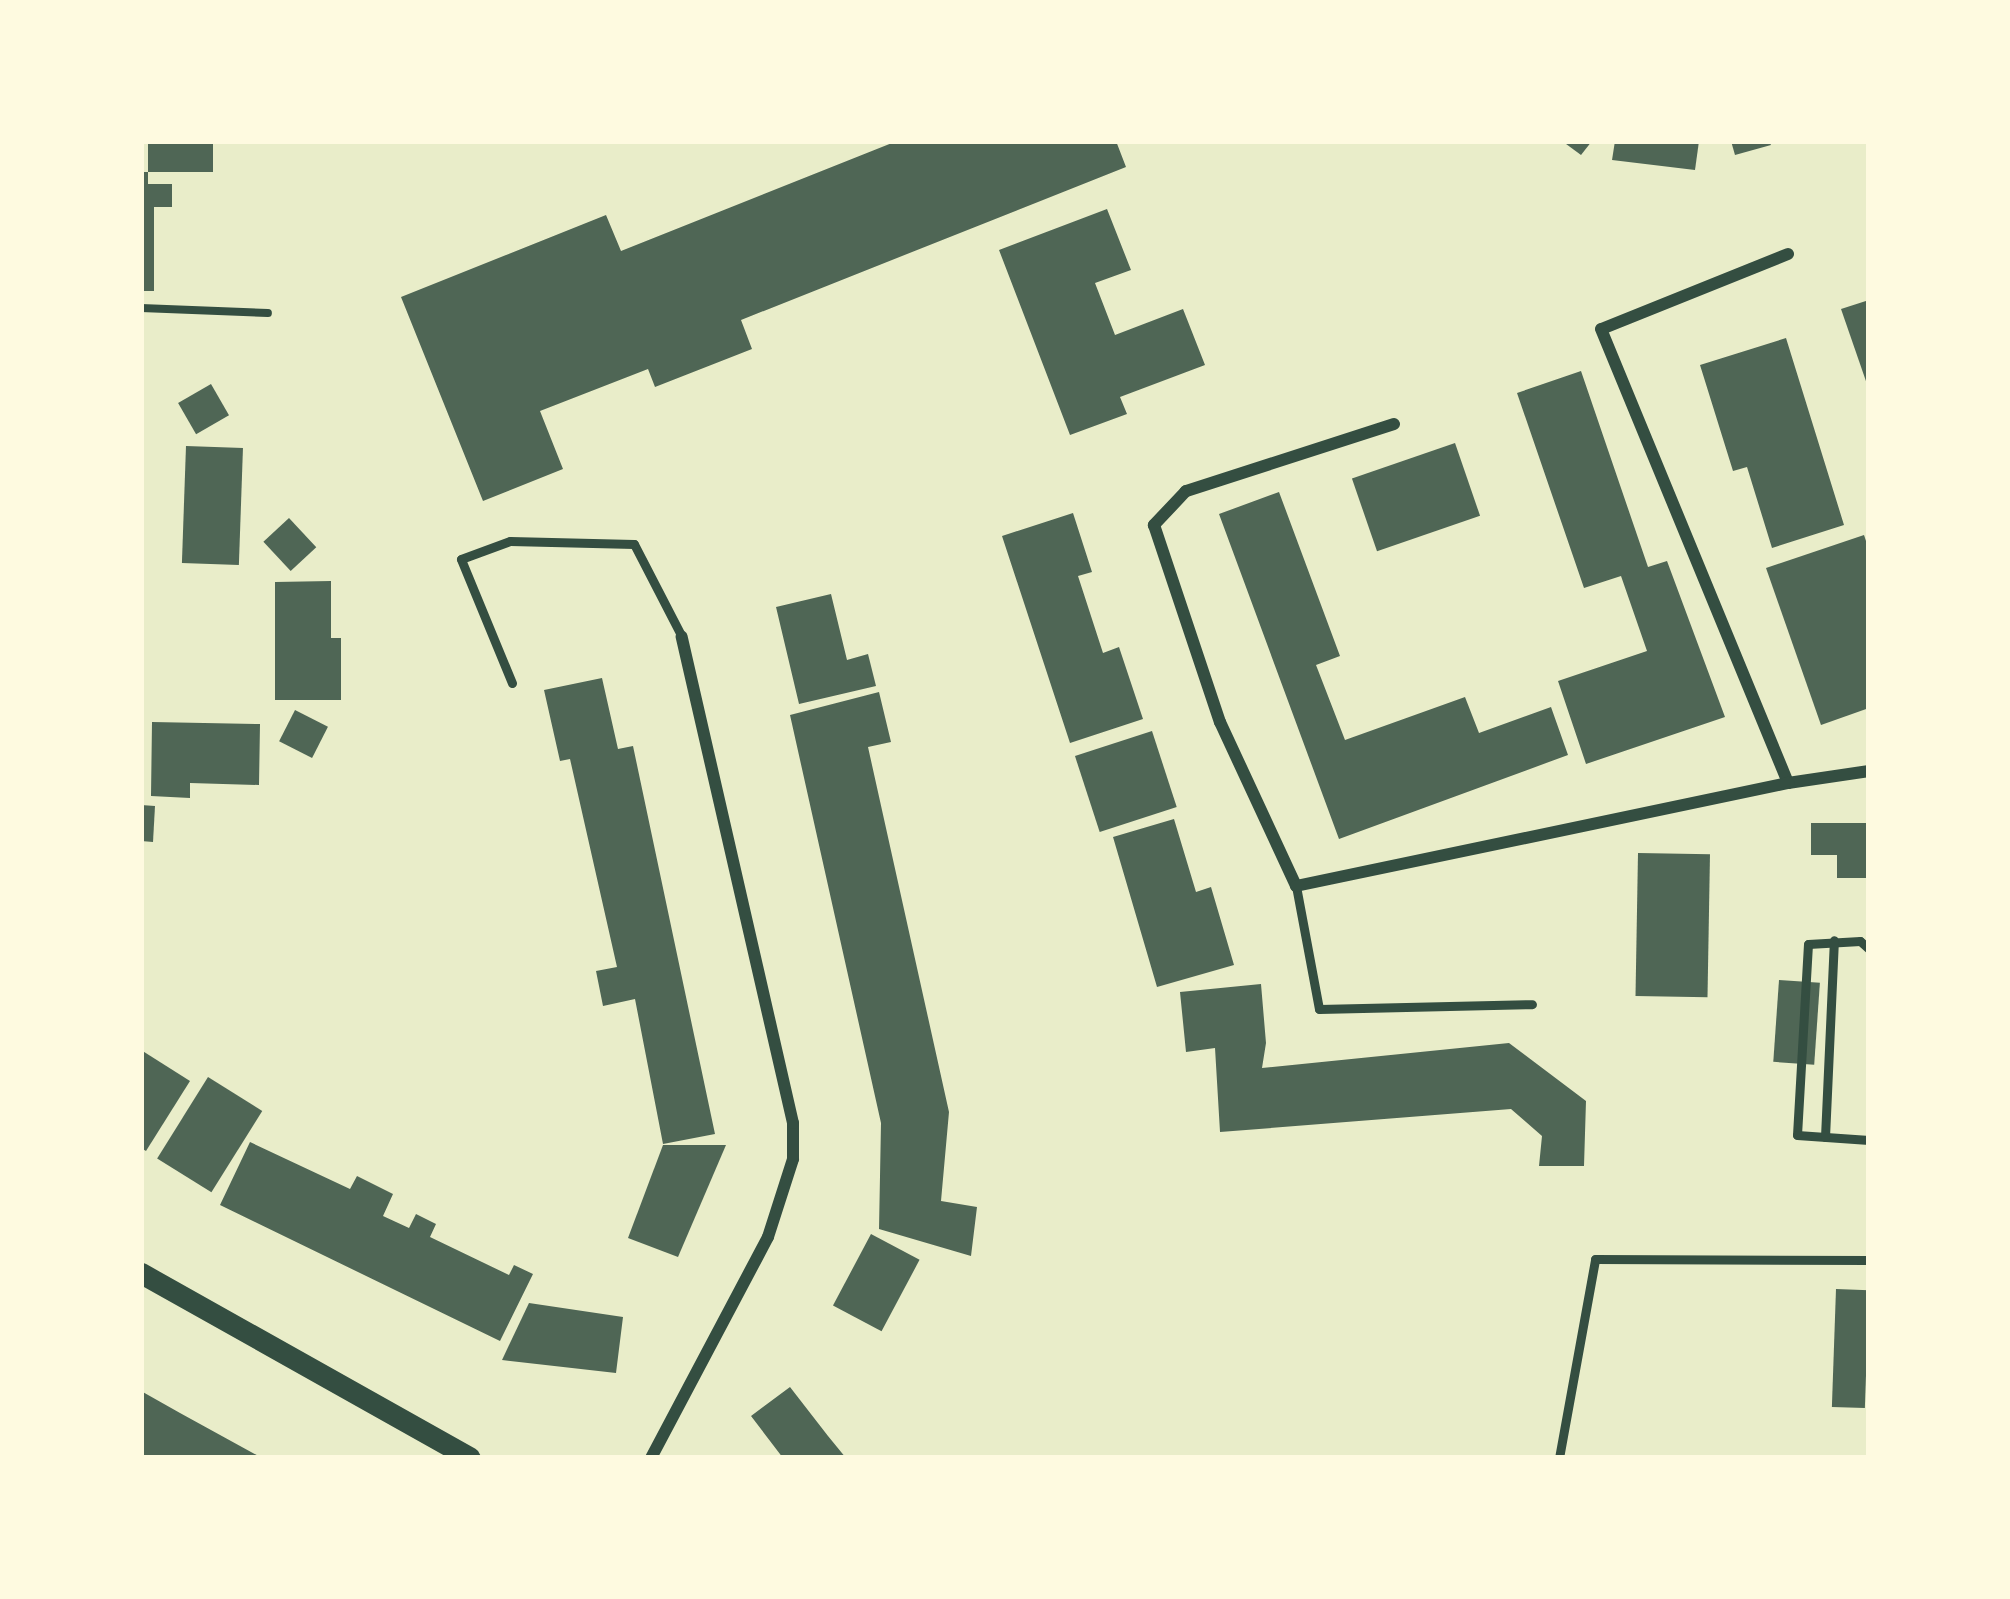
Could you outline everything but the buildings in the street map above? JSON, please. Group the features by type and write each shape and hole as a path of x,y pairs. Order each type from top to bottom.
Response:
{"street":[{"path":"1788,254 1601,329 1788,783"},
{"path":"1394,424 1186,491 1154,525 1220,722 1296,886 1788,783 1869,771"},
{"path":"650,1458 768,1237 793,1159 793,1124 682,637"},
{"path":"141,1273 470,1458"}],"lane":[{"path":"512,683 461,559 510,541 634,544 682,637"},
{"path":"1296,886 1319,1009 1532,1004"},
{"path":"1825,1137 1834,940"},
{"path":"1869,949 1860,941 1808,944 1802,982 1797,1135 1869,1140"},
{"path":"1559,1458 1594,1259 1869,1260"}],"path":[{"path":"141,308 268,313"}]}
